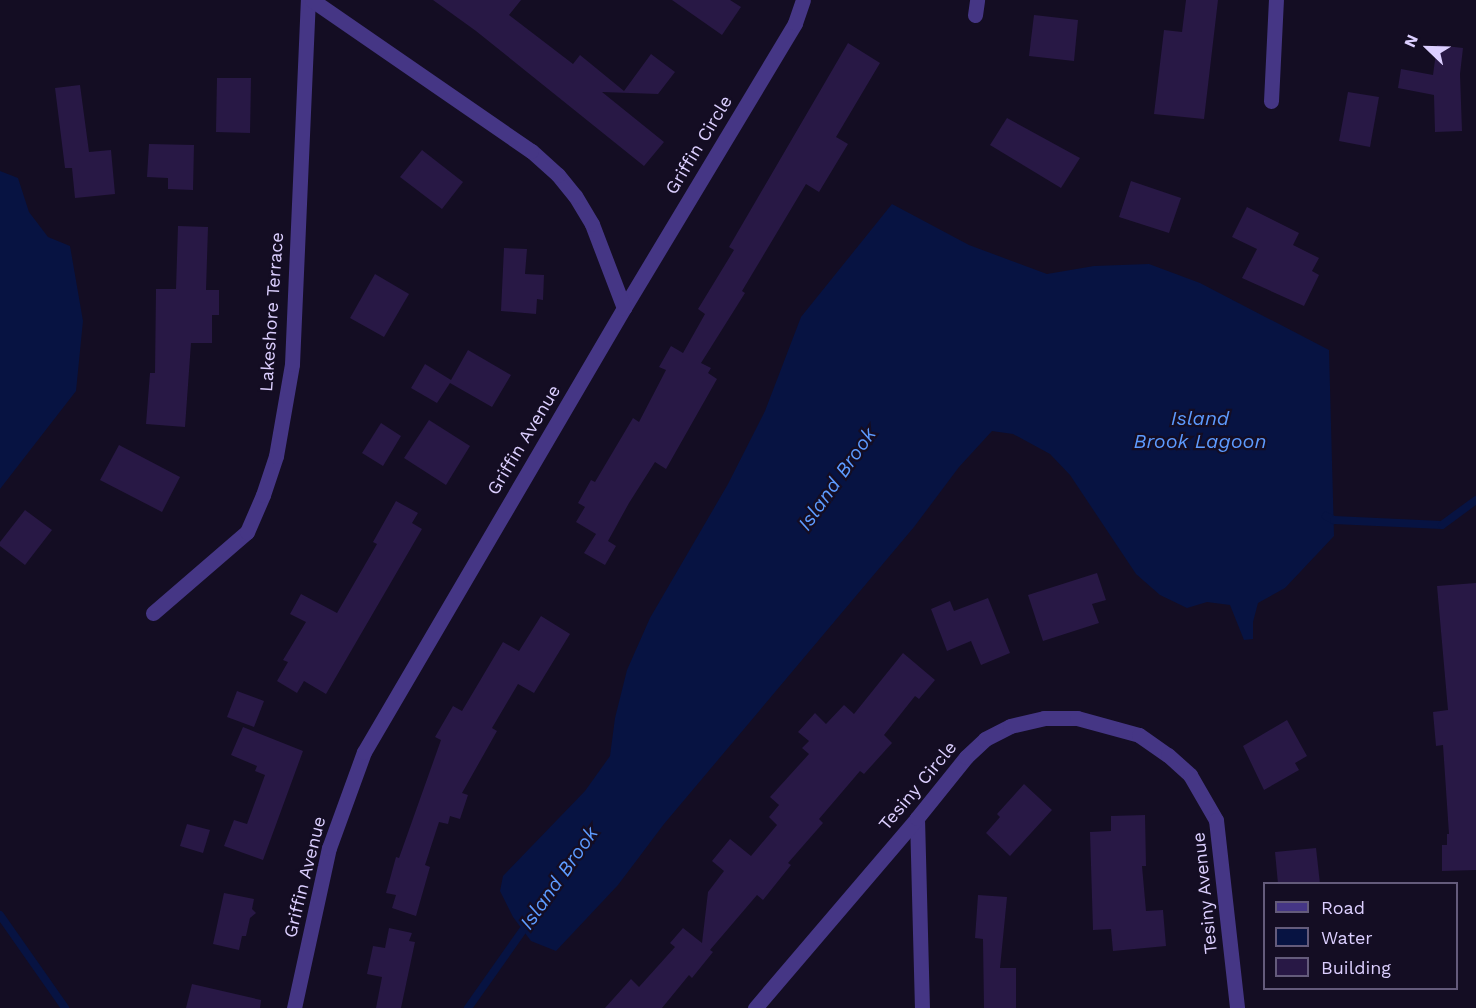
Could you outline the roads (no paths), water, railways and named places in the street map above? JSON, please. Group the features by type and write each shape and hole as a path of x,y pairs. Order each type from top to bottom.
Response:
{"street":[{"path":"310,0 531,151 558,175 575,196 592,224 624,308"},
{"name":"Lakeshore Terrace","path":"153,613 247,532 276,456 292,364 310,0"},
{"name":"Griffin Circle","path":"624,308 795,23 803,0"},
{"path":"1271,101 1276,0"},
{"name":"Griffin Avenue","path":"294,1008 329,848 364,752 624,308"},
{"name":"Tesiny Circle","path":"755,1008 966,757 985,739 1010,726 1044,718 1077,718 1139,735 1168,754"},
{"name":"Tesiny Avenue","path":"1168,754 1190,775 1216,820 1237,1008"},
{"path":"917,818 922,1008"}],"water":[{"path":"0,171 18,178 29,212 48,237 70,246 83,321 76,391 0,489"},
{"name":"Island Brook Lagoon","path":"892,204 969,245 1047,274 1094,266 1149,264 1200,283 1329,350 1334,536 1285,588 1258,603 1253,622 1253,639 1244,640 1230,605 1207,602 1187,608 1160,595 1136,574 1070,475 1050,454 1013,434 992,431 959,467 914,527 664,824 618,885 556,951 531,941 513,917 500,891 503,876 585,791 610,756 615,718 627,670 650,618 728,484 765,411 801,317"}],"waterway":[{"name":"Island Brook","path":"1326,516 1334,520 1442,525 1476,500"},
{"name":"Island Brook","path":"0,915 65,1008"},
{"name":"Island Brook","path":"468,1008 528,923"}]}
